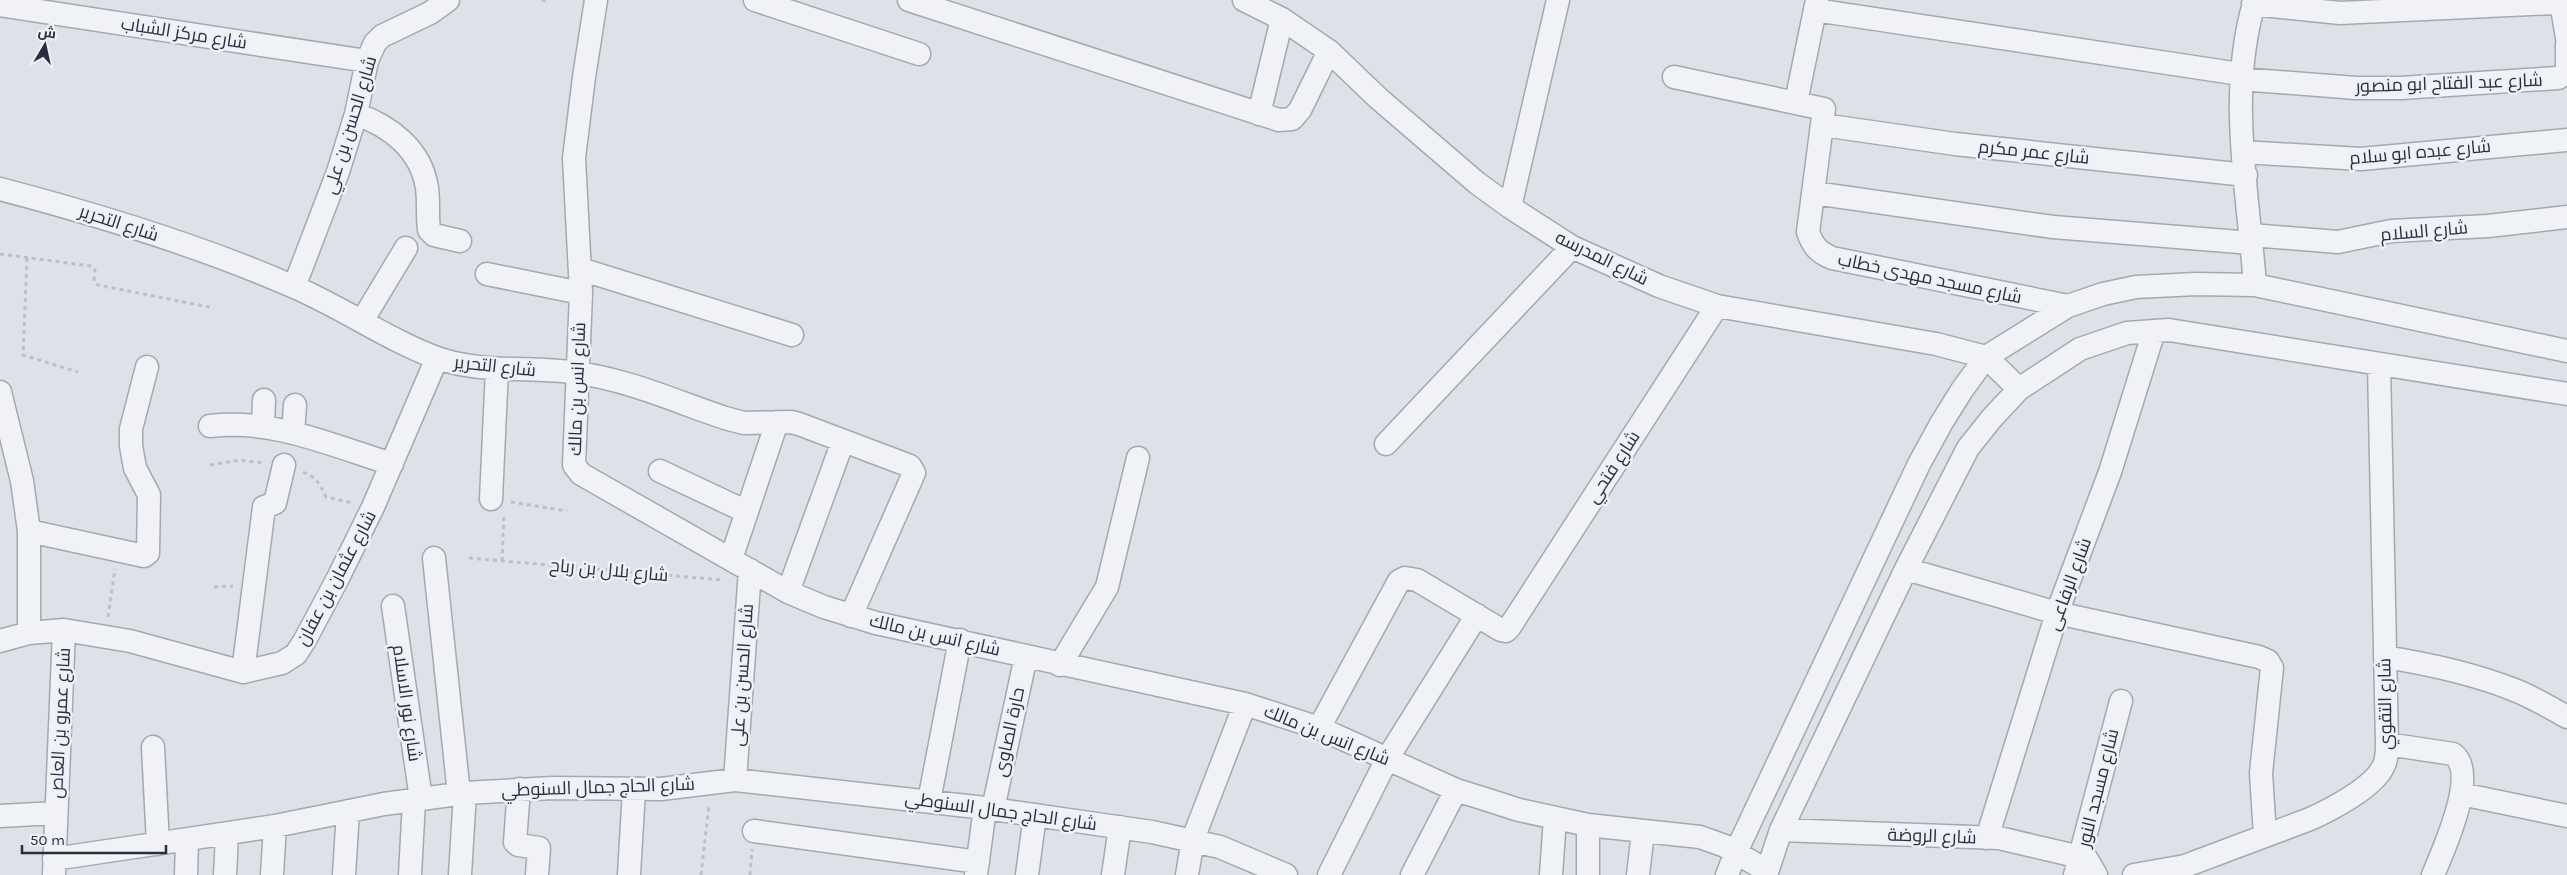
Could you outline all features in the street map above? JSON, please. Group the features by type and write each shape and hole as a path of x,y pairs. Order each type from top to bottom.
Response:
{"street":[{"name":"شارع الحسن بن علي","path":"294,286 323,213 356,114 367,61 375,43 382,36 430,13 448,0"},
{"name":"شارع انس بن مالك","path":"596,0 574,158 581,293 574,465 581,474 743,570 788,592 852,616 1245,704 1319,728 1456,790 1555,818 1588,825 1700,837 1736,852 1767,873"},
{"path":"909,0 1280,120 1292,119 1300,110 1329,51"},
{"name":"شارع المدرسه","path":"1244,0 1282,19 1329,51 1378,98 1477,183 1572,247 1659,286 1717,306 1936,344 1986,358 2019,389"},
{"path":"1510,207 1558,0"},
{"path":"768,2 919,54"},
{"path":"2255,285 2243,152 2240,77 2254,2 2340,13 2555,2 2562,8 2567,38"},
{"name":"شارع مركز الشباب","path":"0,5 367,61"},
{"path":"1796,102 1816,5 2240,77"},
{"path":"1259,114 1282,19"},
{"name":"شارع عبد الفتاح ابو منصور","path":"2240,77 2401,88 2558,78 2567,72 2567,44"},
{"name":"شارع عمر مكرم","path":"1674,77 1796,102 1824,117 1955,144 2246,175"},
{"path":"356,114 376,121 394,133 409,148 420,166 427,187 429,230 434,235 460,242"},
{"name":"شارع مسجد مهدى خطاب","path":"1824,117 1808,232 1812,244 1820,254 2068,306"},
{"name":"شارع عبده ابو سلام","path":"2243,152 2361,159 2567,140"},
{"name":"شارع التحرير","path":"0,189 97,215 217,255 294,286 437,358 465,365 497,369 577,372 608,378 725,418 744,422 799,424 910,466 914,473 852,616"},
{"name":"شارع السلام","path":"1814,193 2053,227 2252,239 2338,242 2391,231 2488,226 2567,217"},
{"path":"1386,444 1572,247"},
{"path":"362,321 406,248"},
{"path":"580,269 792,335"},
{"path":"487,274 581,293"},
{"path":"1727,875 1736,852 1919,464 1962,390 1986,358 2068,306 2103,294 2136,287 2196,284 2255,285 2567,351"},
{"name":"شارع فتحي","path":"1477,616 1503,631 1509,628 1717,306"},
{"path":"1767,873 1782,830 1906,569 1968,448 2019,389 2080,349 2127,333 2169,330 2567,394"},
{"name":"شارع الرفاعى","path":"1987,838 2057,613 2110,472 2154,331"},
{"name":"شارع عثمان بن عفان","path":"0,641 29,633 64,630 130,641 243,672 282,663 296,654 338,578 392,464 437,358"},
{"name":"شارع التقوي","path":"2134,875 2185,866 2329,810 2374,779 2384,766 2387,744 2379,364"},
{"path":"29,530 144,556 149,552 150,494 135,468 131,446 131,429 147,367"},
{"path":"497,369 498,500"},
{"path":"0,392 22,481 29,530 29,633"},
{"path":"263,426 264,400"},
{"path":"293,434 295,405"},
{"name":"شارع الحسن بن على","path":"735,780 747,512 777,422"},
{"path":"210,426 228,424 263,426 392,464"},
{"path":"788,592 843,441"},
{"path":"1060,664 1107,587 1138,458"},
{"path":"243,672 264,507 275,502 284,465"},
{"path":"660,470 747,512"},
{"path":"434,558 462,794 460,875"},
{"path":"1906,569 2057,613 2259,657 2268,662 2272,668 2261,772 2265,836"},
{"path":"1319,728 1399,580 1405,578 1417,580 1477,616 1387,758 1329,875"},
{"name":"شارع نور الاسلام","path":"393,606 418,800 410,875"},
{"name":"شارع عمرو بن العاص","path":"54,867 64,630"},
{"path":"929,801 960,640"},
{"name":"حارة الصاوى","path":"977,869 989,808 1026,656"},
{"path":"2385,657 2433,665 2514,689 2567,717"},
{"name":"شارع مسجد النور","path":"2079,861 2121,701"},
{"path":"1187,875 1193,839 1245,704"},
{"path":"2387,744 2453,754 2462,765 2461,794 2449,836 2433,875"},
{"path":"153,746 158,844"},
{"name":"شارع الحاج جمال السنوطي","path":"54,867 158,844 275,826 348,811 462,794 519,789 634,790 735,780 989,808 1193,839 1246,856 1286,875"},
{"path":"519,789 515,842 518,845 538,848 537,875"},
{"path":"629,875 634,790"},
{"path":"1412,875 1456,790"},
{"path":"2461,794 2567,816"},
{"path":"344,875 348,811"},
{"path":"0,816 55,813"},
{"path":"1027,875 1035,815"},
{"path":"1551,875 1555,818"},
{"path":"1588,825 1588,875"},
{"path":"272,875 275,826"},
{"path":"1113,875 1120,827"},
{"name":"شارع الروضة","path":"1782,830 2010,840 2079,861"},
{"path":"754,831 977,869"},
{"path":"1638,875 1643,832"},
{"path":"225,875 227,834"},
{"path":"186,875 187,840"},
{"path":"2079,861 2096,875"}],"path":[{"path":"542,0 548,1"},
{"path":"0,254 91,266 95,270 94,281 98,285 214,308"},
{"path":"27,258 23,355 78,372"},
{"path":"502,561 498,500 567,511"},
{"path":"104,637 118,551"},
{"name":"شارع بلال بن رباح","path":"469,558 502,561 743,570"},
{"path":"701,875 711,783"}]}
